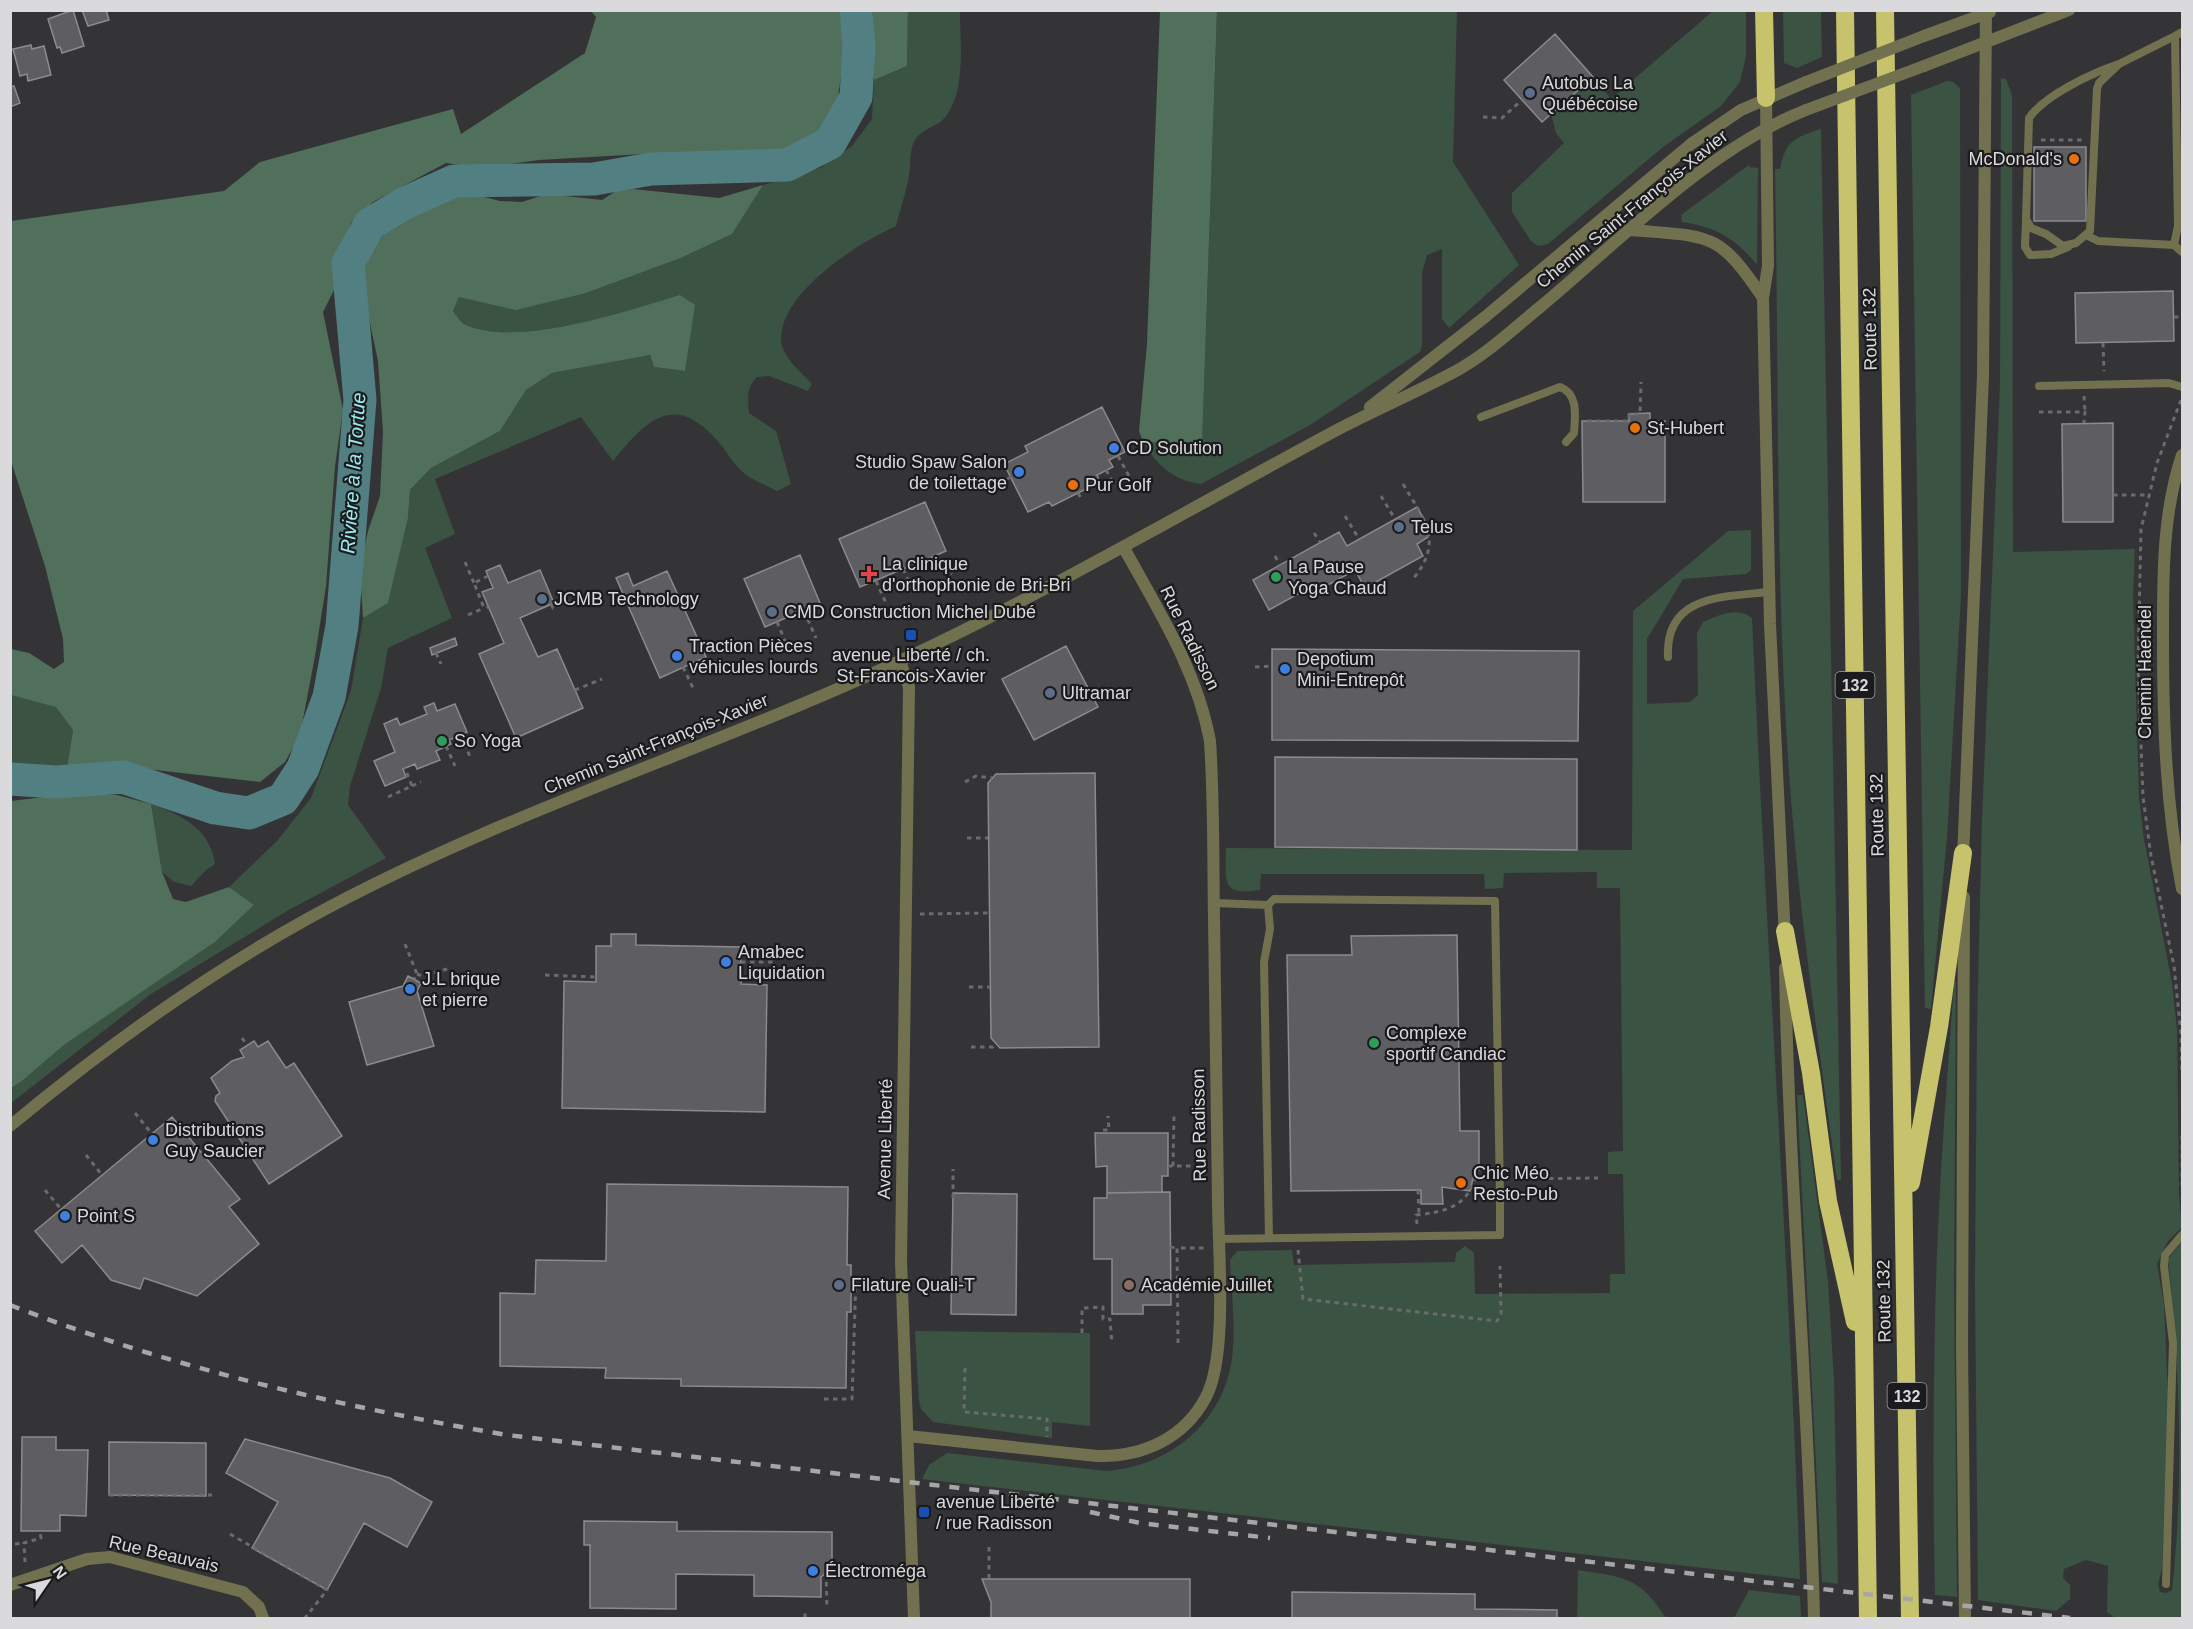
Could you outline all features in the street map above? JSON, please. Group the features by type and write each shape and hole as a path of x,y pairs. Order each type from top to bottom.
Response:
{"highway":[{"path":"1764,10 1766,98"},
{"name":"Route 132","path":"1845,10 1869,1618"},
{"name":"Route 132","path":"1884,10 1910,1618"},
{"path":"1904,1226 1939,1027 1946,957 1963,853"},
{"path":"1785,931 1811,1072 1828,1201 1864,1359"}],"street":[{"name":"Chemin Saint-François-Xavier","path":"10,1126 80,1070 169,1004 234,962 318,914 473,840 900,661 1124,548 1337,430 1467,364 1721,155 1766,129 1806,110 2069,10"},
{"name":"Chemin Saint-François-Xavier","path":"1337,430 1444,351 1691,144 1723,121 1766,98 1988,12"},
{"path":"1965,1618 1962,1347 1965,960 1963,853 1983,376 1985,42 1988,12"},
{"path":"1766,98 1768,266 1763,298 1769,592 1785,931 1787,1075 1808,1420 1814,1618"},
{"path":"1631,230 1689,234 1716,243 1741,264 1763,298"},
{"name":"Chemin Haendel","path":"2182,455 2173,490 2164,543 2163,628 2166,782 2182,889"},
{"name":"Rue Radisson","path":"908,1436 1097,1456 1127,1456 1167,1439 1197,1412 1214,1380 1219,1343 1212,767 1206,717 1185,661 1124,548"},
{"name":"Avenue Liberté","path":"900,661 909,687 901,1261 914,1618"},
{"name":"Rue Beauvais","path":"10,1585 87,1559 110,1557 243,1592 258,1607 263,1618"}],"lane":[{"path":"2119,64 2099,83 2097,89 2092,140 2092,224 2086,235 2050,254 2030,255 2025,247 2029,117 2040,105 2096,71 2119,64 2179,34 2178,226 2174,245"},
{"path":"2026,219 2037,233 2046,234 2063,246 2069,246"},
{"path":"2086,235 2098,241 2174,245 2182,252"},
{"path":"2039,386 2169,383 2182,387"},
{"path":"1481,417 1560,387 1569,392 1574,402 1574,434 1566,442"},
{"path":"1668,657 1669,634 1679,616 1688,608 1720,598 1769,592"},
{"path":"1214,903 1268,905 1274,899 1495,901 1500,1235 1218,1239"},
{"path":"1268,905 1270,930 1264,962 1269,1238"},
{"path":"2166,1584 2173,1343 2164,1266 2165,1255 2182,1235"}],"path":[{"path":"1483,117 1502,118 1522,100"},
{"path":"2035,140 2085,140"},
{"path":"2078,140 2078,147"},
{"path":"2174,317 2182,317"},
{"path":"2103,343 2104,375"},
{"path":"1582,421 1629,421 1629,414 1640,414 1641,382"},
{"path":"2039,412 2085,412 2084,423"},
{"path":"1118,456 1129,476"},
{"path":"1107,470 1114,484"},
{"path":"999,483 1011,477"},
{"path":"1403,484 1431,532 1428,558 1413,579"},
{"path":"1078,493 1082,500"},
{"path":"2113,495 2148,495"},
{"path":"1381,496 1395,519"},
{"path":"1345,516 1359,539"},
{"path":"1314,533 1320,542"},
{"path":"1275,555 1280,565"},
{"path":"930,558 952,574"},
{"path":"465,562 486,608 468,615"},
{"path":"903,569 913,591"},
{"path":"474,583 488,576"},
{"path":"876,581 886,603"},
{"path":"551,604 553,608 570,601"},
{"path":"804,611 816,638"},
{"path":"777,622 789,650"},
{"path":"436,654 441,664"},
{"path":"1255,667 1272,666"},
{"path":"683,667 693,688"},
{"path":"575,690 602,679"},
{"path":"461,735 471,759"},
{"path":"446,746 455,766"},
{"path":"405,768 412,786"},
{"path":"965,782 976,776 992,778"},
{"path":"388,796 421,782"},
{"path":"967,838 988,838"},
{"path":"918,914 989,913"},
{"path":"405,944 417,974"},
{"path":"741,962 774,962"},
{"path":"417,974 422,976 451,968"},
{"path":"414,979 417,974"},
{"path":"545,975 596,977"},
{"path":"969,987 990,987"},
{"path":"242,1038 247,1045"},
{"path":"971,1047 993,1047 996,1044"},
{"path":"135,1113 152,1134"},
{"path":"1173,1166 1174,1115"},
{"path":"1103,1130 1109,1130 1108,1116"},
{"path":"2182,1136 2182,1189"},
{"path":"86,1155 102,1175"},
{"path":"1168,1166 1218,1166"},
{"path":"953,1198 954,1169"},
{"path":"1418,1190 1418,1215 1453,1207 1471,1192 1474,1177 1598,1178"},
{"path":"45,1190 61,1209"},
{"path":"1297,1238 1303,1299 1497,1321 1501,1314 1500,1266"},
{"path":"1170,1247 1204,1248"},
{"path":"1177,1248 1178,1343"},
{"path":"824,1399 852,1399 853,1292 856,1277"},
{"path":"1082,1333 1082,1308 1103,1306 1103,1319 1110,1319 1113,1344"},
{"path":"965,1368 964,1412 1047,1419 1047,1430"},
{"path":"109,1495 212,1495"},
{"path":"119,1495 119,1502"},
{"path":"15,1544 41,1538 40,1531"},
{"path":"230,1534 327,1590 305,1618"},
{"path":"24,1543 26,1562"},
{"path":"989,1547 989,1579"},
{"path":"826,1573 827,1609"},
{"path":"805,1609 805,1618"}],"green space":[{"path":"591,11 841,11 844,53 837,105 822,132 793,152 643,154 539,160 480,168 446,163 373,202 351,223 341,250 335,288 323,312 343,410 335,466 326,586 300,735 285,762 260,782 129,767 67,768 73,730 56,707 11,695 11,649 29,653 54,669 64,662 63,639 45,566 11,461 11,221 224,191 260,162 453,109 461,134 585,53 596,17"},
{"path":"873,11 908,11 907,66 874,80"},
{"path":"908,11 960,11 961,64 957,92 944,119 918,136 913,144 908,182 896,226 862,244 824,271 807,287 784,321 781,339 784,352 812,384 808,391 769,376 757,377 751,385 749,413 776,431 791,484 777,491 751,478 738,468 719,442 700,424 685,416 672,415 660,418 648,425 613,461 581,417 435,479 455,534 425,548 452,618 388,648 381,688 350,786 348,805 386,858 287,911 151,994 11,1103 11,1088 64,1045 215,942 254,905 229,887 277,841 311,798 351,691 363,618 388,603 408,518 410,490 431,468 500,431 526,390 552,373 650,355 654,367 685,371 688,348 680,296 572,325 514,332 488,331 464,324 453,311 459,297 586,293 681,258 732,234 763,185 820,168 852,146 872,119 874,80 907,66"},
{"path":"1160,11 1217,11 1202,444 1143,442 1139,431 1147,344"},
{"path":"1217,11 1457,11 1453,162 1519,265 1449,328 1442,319 1442,249 1427,255 1422,273 1422,346 1420,352 1310,425 1201,484 1182,479 1167,470 1143,442 1202,444"},
{"path":"1713,11 1746,11 1746,56 1740,82 1721,106 1663,147 1548,244 1538,246 1531,241 1512,212 1512,193 1564,143 1556,133 1551,114 1593,77 1611,99"},
{"path":"1783,11 1821,11 1822,57 1797,68 1784,63"},
{"path":"2001,78 2006,79 2012,95 2013,552 2135,549 2133,595 2139,798 2144,839 2172,983 2177,1029 2179,1194 2182,1227 2168,1241 2157,1264 2164,1304 2168,1395 2162,1569 2158,1584 2160,1592 2166,1593 2172,1590 2176,1549 2179,1466 2178,1383 2168,1259 2182,1242 2182,1618 2115,1618 2107,1612 2108,1566 2086,1560 2064,1569 2063,1578 2070,1585 2070,1599 2056,1611 1978,1600 1975,1282 1977,1028 1982,820 2000,384"},
{"path":"1947,81 1953,82 1960,88 1961,596 1947,837 1931,1009 1925,1008 1911,95"},
{"path":"1821,129 1841,1180 1837,1180 1823,1082 1794,835 1785,709 1780,555 1775,169 1780,169 1785,151 1793,141"},
{"path":"1750,164 1749,167 1758,168 1757,265 1741,248 1724,235 1682,222 1681,215"},
{"path":"763,185 732,234 681,258 586,293 516,310 459,297 453,311 464,324 488,331 514,332 572,325 680,295 695,305 685,371 654,367 650,355 552,373 526,390 500,431 431,468 410,490 408,518 388,603 363,618 360,567 368,531 380,496 383,432 378,361 361,281 365,263 372,249 389,228 415,210 445,195 473,194 500,201 522,202 547,194 602,200 616,191 633,189 719,198"},
{"path":"1751,530 1751,570 1746,574 1683,579 1647,639 1647,704 1690,702 1698,695 1697,633 1703,622 1734,612 1746,614 1752,618 1790,1339 1800,1579 922,1479 929,1465 947,1453 1106,1471 1131,1467 1175,1448 1194,1434 1209,1416 1221,1396 1229,1373 1233,1348 1230,1260 1237,1251 1292,1250 1294,1265 1455,1262 1456,1253 1465,1246 1474,1253 1475,1294 1610,1293 1610,1274 1625,1274 1623,1174 1608,1174 1608,1152 1623,1151 1620,888 1597,888 1597,872 1504,873 1503,888 1485,889 1484,874 1261,874 1260,890 1238,891 1228,884 1226,877 1226,848 1632,850 1633,611 1728,531"},
{"path":"11,695 56,706 73,730 67,768 39,771 11,768"},
{"path":"84,792 117,795 151,804 162,872 173,899 186,902 229,887 254,905 215,942 64,1045 11,1088 11,801"},
{"path":"151,804 183,818 207,841 215,864 191,886 174,882 162,872"},
{"path":"1956,981 1954,1285 1957,1597 1935,1595 1934,1458 1934,1356 1938,1237 1942,1152 1954,982"},
{"path":"1797,1095 1803,1095 1828,1281 1834,1380 1838,1584 1822,1582"},
{"path":"915,1331 1090,1333 1090,1426 1052,1422 1052,1438 933,1422 921,1409 919,1401"},
{"path":"1578,1570 1630,1581 1648,1594 1666,1618 1577,1618"},
{"path":"1749,1590 1800,1596 1801,1618 1734,1618"}],"building":[{"path":"73,10 84,46 62,53 60,47 57,48 48,19"},
{"path":"82,10 106,10 109,20 88,26"},
{"path":"1555,34 1593,77 1542,122 1504,80"},
{"path":"31,45 32,49 44,46 51,75 28,81 27,74 20,76 13,49"},
{"path":"14,86 20,103 10,107 10,87"},
{"path":"2034,147 2086,147 2086,221 2034,221"},
{"path":"2173,291 2174,341 2076,343 2075,293"},
{"path":"1102,407 1125,452 1109,460 1113,467 1097,475 1100,482 1052,506 1049,502 1028,512 1004,464 1028,452 1025,446"},
{"path":"1650,413 1650,421 1665,421 1665,502 1583,502 1582,421 1629,421 1629,414"},
{"path":"2113,423 2113,522 2063,522 2062,424"},
{"path":"925,502 946,551 860,587 839,539"},
{"path":"1417,507 1427,525 1423,527 1428,537 1417,544 1423,556 1365,588 1355,570 1317,591 1314,585 1269,610 1253,580 1339,532 1347,546"},
{"path":"800,555 820,603 765,627 744,579"},
{"path":"500,565 508,583 540,570 554,603 520,618 538,657 557,649 583,708 516,738 479,654 504,643 482,592 493,588 486,571"},
{"path":"667,571 706,657 660,678 616,578 628,573 633,586"},
{"path":"455,638 457,645 432,655 430,648"},
{"name":"Ultramar","path":"1066,646 1098,707 1034,740 1002,679"},
{"path":"1272,649 1579,651 1578,741 1272,740"},
{"path":"434,703 437,711 455,704 467,732 449,740 451,744 436,751 440,760 417,769 415,764 403,769 406,777 385,786 374,761 395,752 384,724 397,718 400,725 427,714 424,707"},
{"path":"1275,757 1577,759 1577,850 1275,847"},
{"path":"1095,773 1099,1047 1000,1048 991,1038 988,783 996,774"},
{"path":"611,934 636,934 636,945 741,947 741,984 767,985 765,1112 562,1108 564,981 596,982 596,946 611,946"},
{"name":"Complexe sportif Candiac","path":"1457,935 1460,1131 1479,1131 1479,1170 1475,1170 1470,1191 1442,1187 1443,1204 1421,1204 1421,1190 1291,1191 1287,955 1352,955 1351,936"},
{"path":"408,976 421,983 417,991 434,1046 367,1065 349,1002 403,986"},
{"path":"254,1041 258,1047 268,1041 286,1068 294,1063 342,1136 269,1184 215,1101 216,1096 220,1093 211,1078 232,1061 244,1057 240,1050"},
{"path":"172,1117 240,1199 229,1207 259,1244 197,1296 144,1278 140,1289 111,1280 82,1245 62,1263 35,1231"},
{"path":"1095,1133 1168,1133 1168,1176 1162,1176 1162,1192 1107,1193 1107,1166 1096,1167"},
{"path":"607,1184 848,1187 847,1265 851,1265 851,1312 847,1312 846,1388 681,1386 681,1379 605,1378 606,1368 500,1366 500,1293 535,1294 536,1260 606,1261"},
{"path":"1170,1192 1171,1305 1143,1305 1143,1314 1112,1314 1112,1259 1094,1259 1094,1198 1107,1198 1107,1193"},
{"path":"953,1193 1017,1194 1016,1315 951,1314"},
{"path":"22,1437 56,1437 56,1450 88,1450 86,1516 60,1515 60,1531 21,1531"},
{"path":"245,1439 390,1478 432,1502 407,1547 364,1523 327,1590 252,1548 278,1502 226,1473"},
{"path":"109,1442 206,1443 206,1496 109,1495"},
{"path":"584,1521 677,1522 677,1531 832,1532 832,1568 821,1577 821,1597 754,1596 754,1575 676,1574 676,1609 590,1608 590,1545 584,1545"},
{"path":"982,1579 1190,1579 1190,1618 991,1618 991,1602"},
{"path":"1292,1592 1475,1594 1475,1609 1557,1610 1557,1618 1292,1618"}],"waterway":[{"name":"Rivière à la Tortue","path":"10,779 56,782 123,777 215,808 249,813 283,799 303,768 329,697 342,626 360,400 348,263 370,224 403,204 454,181 594,179 651,169 787,165 830,143 856,97 859,46 856,10"}],"railway":[{"path":"10,1305 132,1348 256,1383 318,1398 507,1435 2070,1618"},
{"path":"1090,1512 1140,1523 1270,1538"}],"place":[{"name":"Autobus La Québécoise","path":"1530,93"},
{"name":"McDonald's","path":"2074,159"},
{"name":"St-Hubert","path":"1635,428"},
{"name":"CD Solution","path":"1114,448"},
{"name":"Studio Spaw Salon de toilettage","path":"1019,472"},
{"name":"Pur Golf","path":"1073,485"},
{"name":"Telus","path":"1399,527"},
{"name":"La clinique d'orthophonie de Bri-Bri","path":"869,574"},
{"name":"La Pause Yoga Chaud","path":"1276,577"},
{"name":"JCMB Technology","path":"542,599"},
{"name":"CMD Construction Michel Dubé","path":"772,612"},
{"name":"avenue Liberté / ch. St-Francois-Xavier","path":"911,635"},
{"name":"Traction Pièces véhicules lourds","path":"677,656"},
{"name":"Depotium Mini-Entrepôt","path":"1285,669"},
{"name":"Ultramar","path":"1050,693"},
{"name":"So Yoga","path":"442,741"},
{"name":"Amabec Liquidation","path":"726,962"},
{"name":"J.L brique et pierre","path":"410,989"},
{"name":"Complexe sportif Candiac","path":"1374,1043"},
{"name":"Distributions Guy Saucier","path":"153,1140"},
{"name":"Chic Méo Resto-Pub","path":"1461,1183"},
{"name":"Point S","path":"65,1216"},
{"name":"Filature Quali-T","path":"839,1285"},
{"name":"Académie Juillet","path":"1129,1285"},
{"name":"avenue Liberté / rue Radisson","path":"924,1512"},
{"name":"Électroméga","path":"813,1571"}]}
